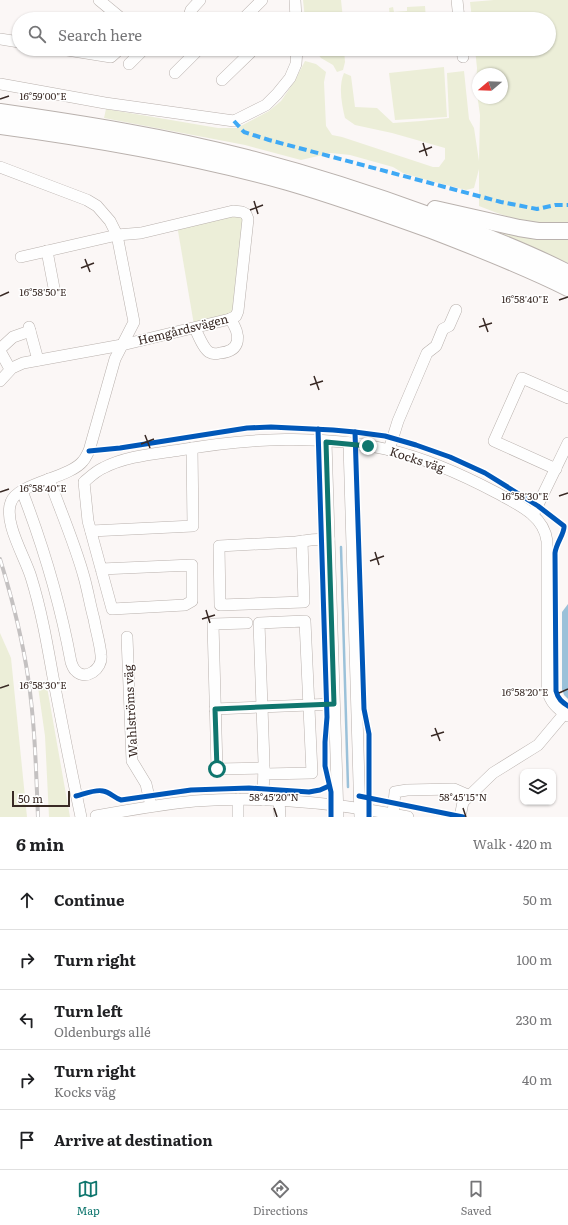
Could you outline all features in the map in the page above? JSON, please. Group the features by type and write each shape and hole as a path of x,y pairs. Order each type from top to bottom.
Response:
{"highway":[{"path":"0,112 118,130 245,157 373,195 473,232 568,272"},
{"path":"0,126 180,156 288,182 402,219 469,244 568,288"},
{"path":"373,195 519,228 538,231 568,231"}],"street":[{"path":"99,0 112,4"},
{"path":"190,12 200,0"},
{"path":"250,12 262,0"},
{"path":"295,0 296,12"},
{"path":"457,0 458,12"},
{"path":"0,39 12,41"},
{"path":"129,64 137,56"},
{"path":"175,73 192,56"},
{"path":"222,80 247,56"},
{"path":"0,84 105,103 234,121 266,105 277,94 290,78 296,64 297,56"},
{"name":"Hemgårdsvägen","path":"0,167 87,200 97,206 110,221 117,235 134,322 122,345"},
{"name":"Hemgårdsvägen","path":"0,381 10,369 23,363 122,345 195,328 236,316 238,311 247,223 246,214 233,211 141,232 117,235"},
{"path":"21,257 117,235"},
{"path":"47,251 54,288"},
{"path":"389,450 398,421 427,353 436,346 443,329 449,326 456,310"},
{"path":"195,328 209,353 214,354 228,352 236,346 238,337 236,327 230,319"},
{"path":"10,369 0,350 13,337 30,329 38,360"},
{"path":"80,817 41,616 29,571 9,519 8,509 11,500 17,493 75,468 84,461 87,456 115,359 122,345"},
{"path":"556,469 494,441 522,378 568,398"},
{"name":"Kocks väg","path":"91,531 88,521 84,482 102,468 124,460 192,448 257,441 326,442 349,444 389,450 430,462 495,492 533,515 542,525 546,533 547,540 547,690 550,700 566,715"},
{"path":"326,442 338,817"},
{"path":"349,444 360,813"},
{"path":"533,515 568,444"},
{"path":"101,569 192,565 192,601 185,604 112,609 101,569 91,531 193,526 192,448"},
{"path":"17,493 37,530 58,598 71,662 77,672 84,674 91,673 97,670 101,663 102,657 84,577 69,530 49,479"},
{"path":"302,541 304,602 220,604 219,546 329,539"},
{"path":"247,623 212,624 217,769 264,771 312,773 306,621 259,623 264,771 263,800"},
{"name":"Wahlströms väg","path":"127,636 132,762 146,784 146,810"},
{"path":"215,709 334,704"},
{"path":"460,817 463,802 493,773 538,745 566,715"},
{"path":"393,814 395,792 407,790 454,789 470,796"},
{"path":"238,800 238,817"},
{"path":"279,800 280,817"},
{"path":"96,816 146,810 195,801 279,800 338,806 360,813 393,814 408,817"}],"green space":[{"path":"303,0 341,0 342,12 304,12"},
{"path":"494,0 568,0 568,222 534,222 512,218 479,206 479,169 474,188 466,190 403,173 393,167 350,155 331,153 301,160 245,145 104,118 106,109 218,128 237,128 269,111 281,101 294,82 305,61 316,64 326,72 324,82 326,126 332,135 433,167 439,167 445,159 445,148 392,133 355,125 345,118 341,96 342,78 344,73 351,76 355,107 377,108 393,123 400,123 449,118 447,73 464,71 469,119 474,128 479,161 480,115 478,104 508,104 508,68 477,68 476,56 556,56 556,12 471,12 470,2"},
{"path":"425,6 425,12 394,12 407,11 407,7"},
{"path":"393,7 394,12 389,12 389,8"},
{"path":"319,56 345,56 343,70 337,72 333,65"},
{"path":"444,67 447,117 395,120 389,73"},
{"path":"222,214 246,217 232,316 194,325 177,225"},
{"path":"480,224 568,235 568,263"},
{"path":"0,633 11,658 27,817 0,817"},
{"path":"38,687 47,687 70,817 49,817 45,736"}],"water":[{"path":"568,604 568,699 564,695 562,689 562,612"}],"waterway":[{"path":"341,547 348,787"}],"railway":[{"path":"0,559 9,588 23,647 28,677 34,730 38,817"}],"marked path":[{"path":"234,121 244,132 269,140 501,202 537,209 555,205 568,205"}],"cycle path":[{"path":"89,451 120,448 247,428 271,427 333,430 385,436 450,457 485,473 538,506 564,526 555,553 556,691 560,700 568,706"},
{"path":"318,429 327,717 325,766 331,792 331,817"},
{"path":"355,432 364,709 369,734 369,817"},
{"path":"76,796 93,791 100,791 108,793 121,800 191,790 249,788 309,792 320,790 329,786"},
{"path":"359,796 463,817"}],"route":[{"path":"217,769 215,709 334,704 326,442 368,446"}]}
